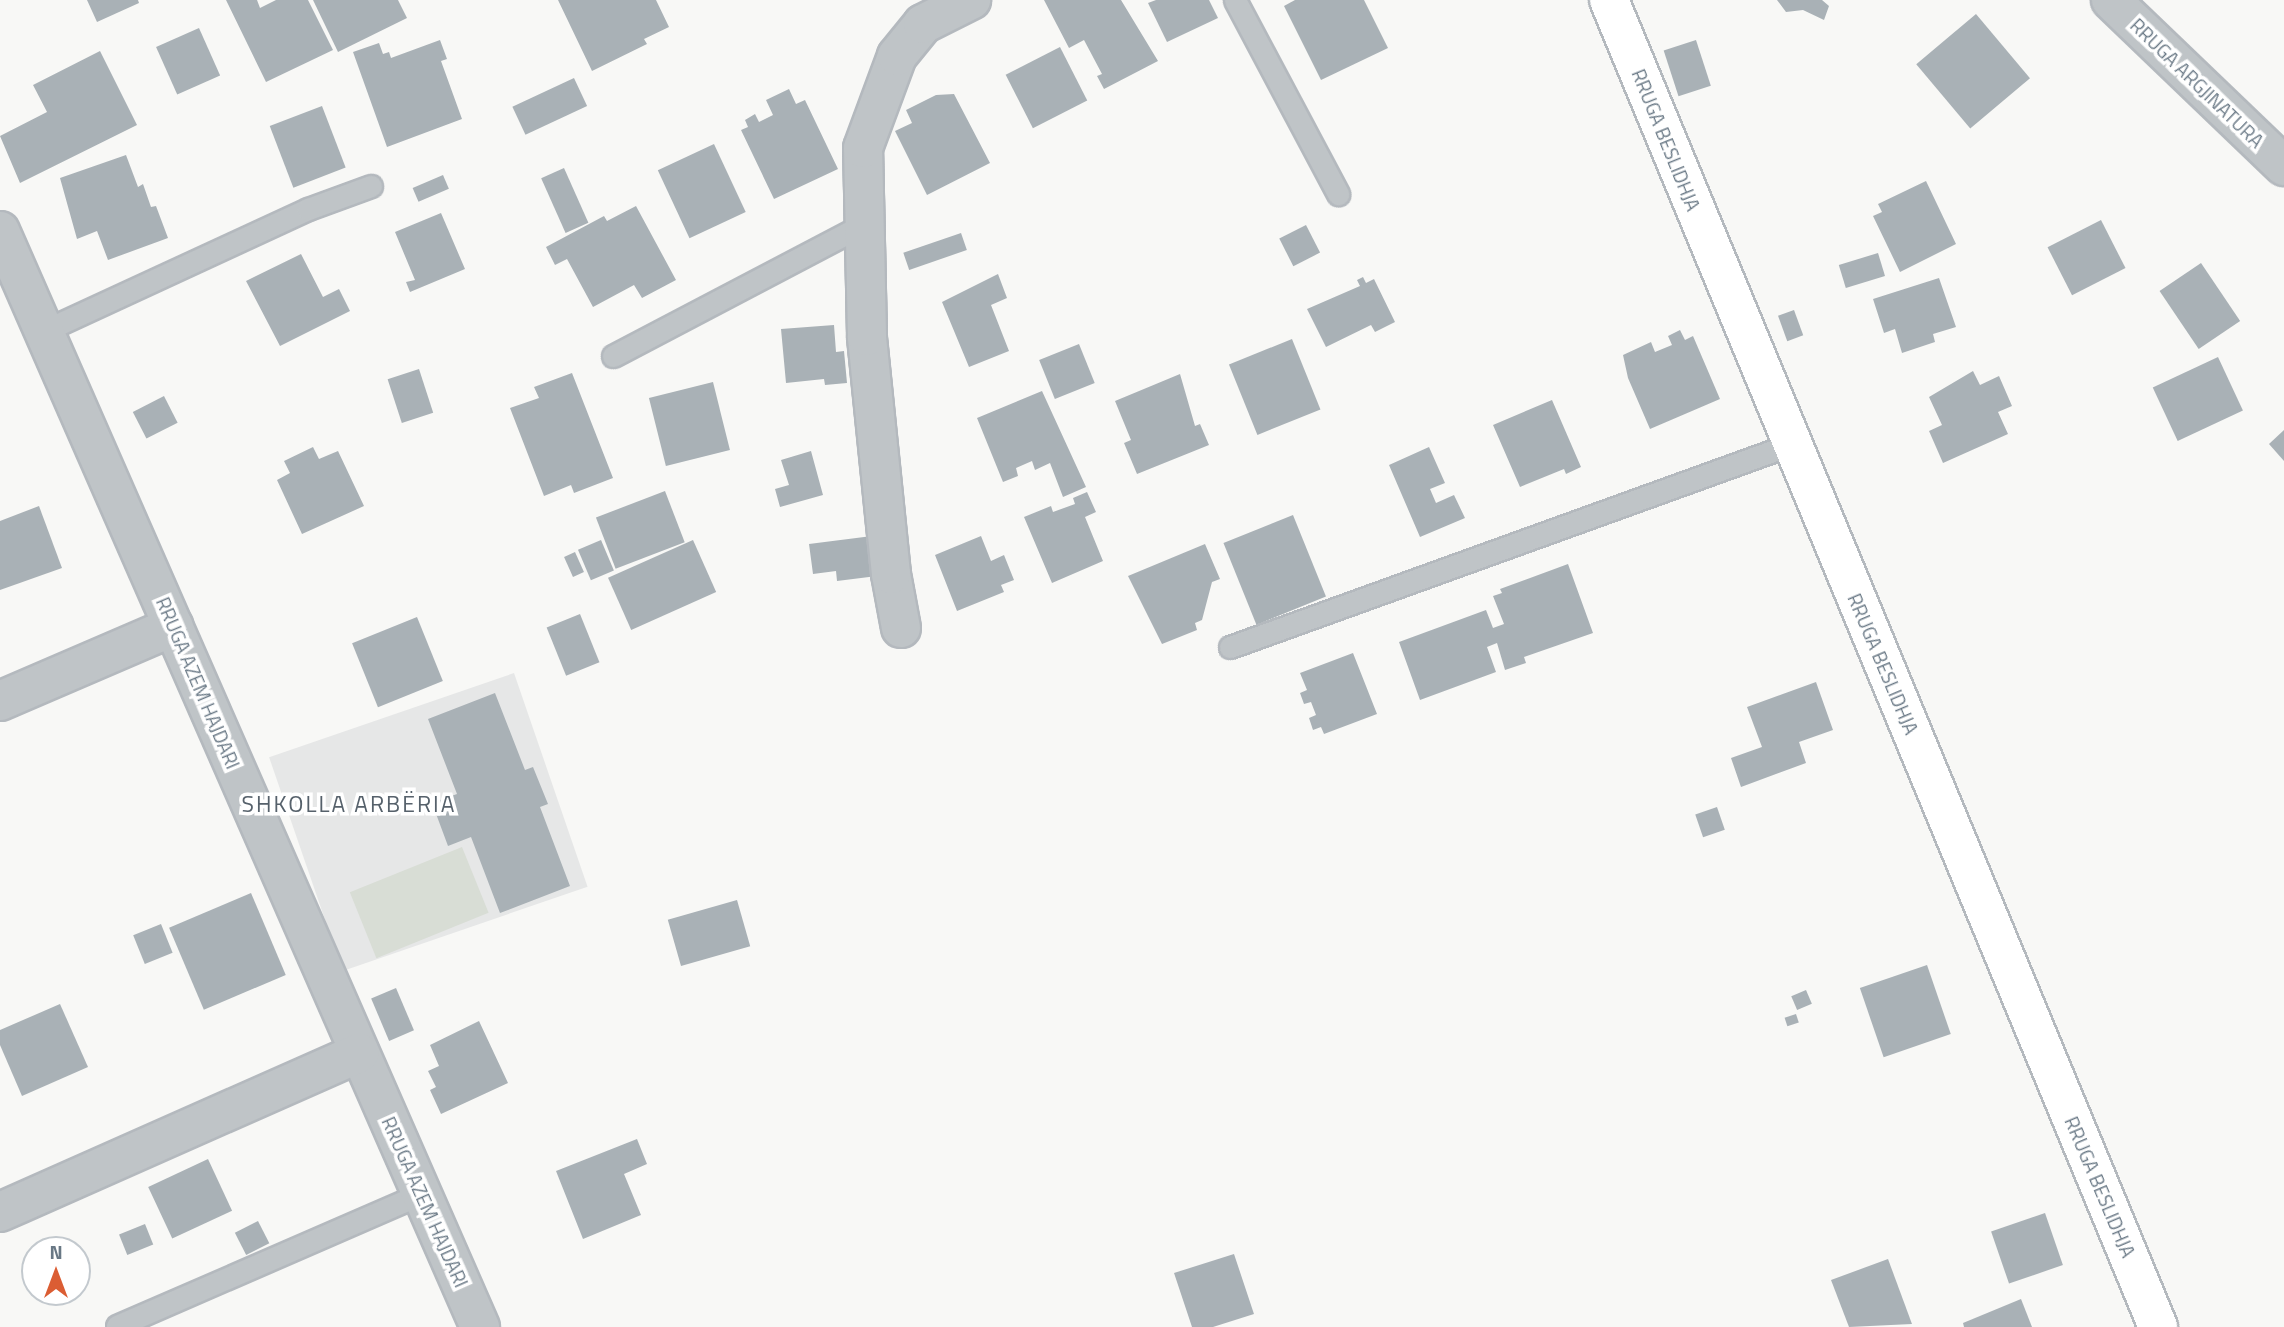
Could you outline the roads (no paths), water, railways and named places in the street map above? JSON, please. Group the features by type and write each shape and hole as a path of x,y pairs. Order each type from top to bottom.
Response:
{"main road":[{"name":"RRUGA BESLIDHJA","path":"1609,0 2158,1327"}],"street":[{"path":"901,628 891,574 868,349 862,225 863,148 897,56 923,24 971,0"},
{"name":"RRUGA ARGJINATURA","path":"2111,0 2284,166"},
{"name":"RRUGA AZEM HAJDARI","path":"0,231 480,1327"},
{"path":"0,701 174,626"},
{"path":"0,1212 359,1053"}],"lane":[{"path":"1235,0 1338,194"},
{"path":"44,331 308,209 371,186"},
{"path":"613,356 862,225"},
{"path":"1230,647 1791,444"},
{"path":"117,1326 423,1193"}],"district":[{"name":"SHKOLLA ARBËRIA","path":"349,804"}]}
